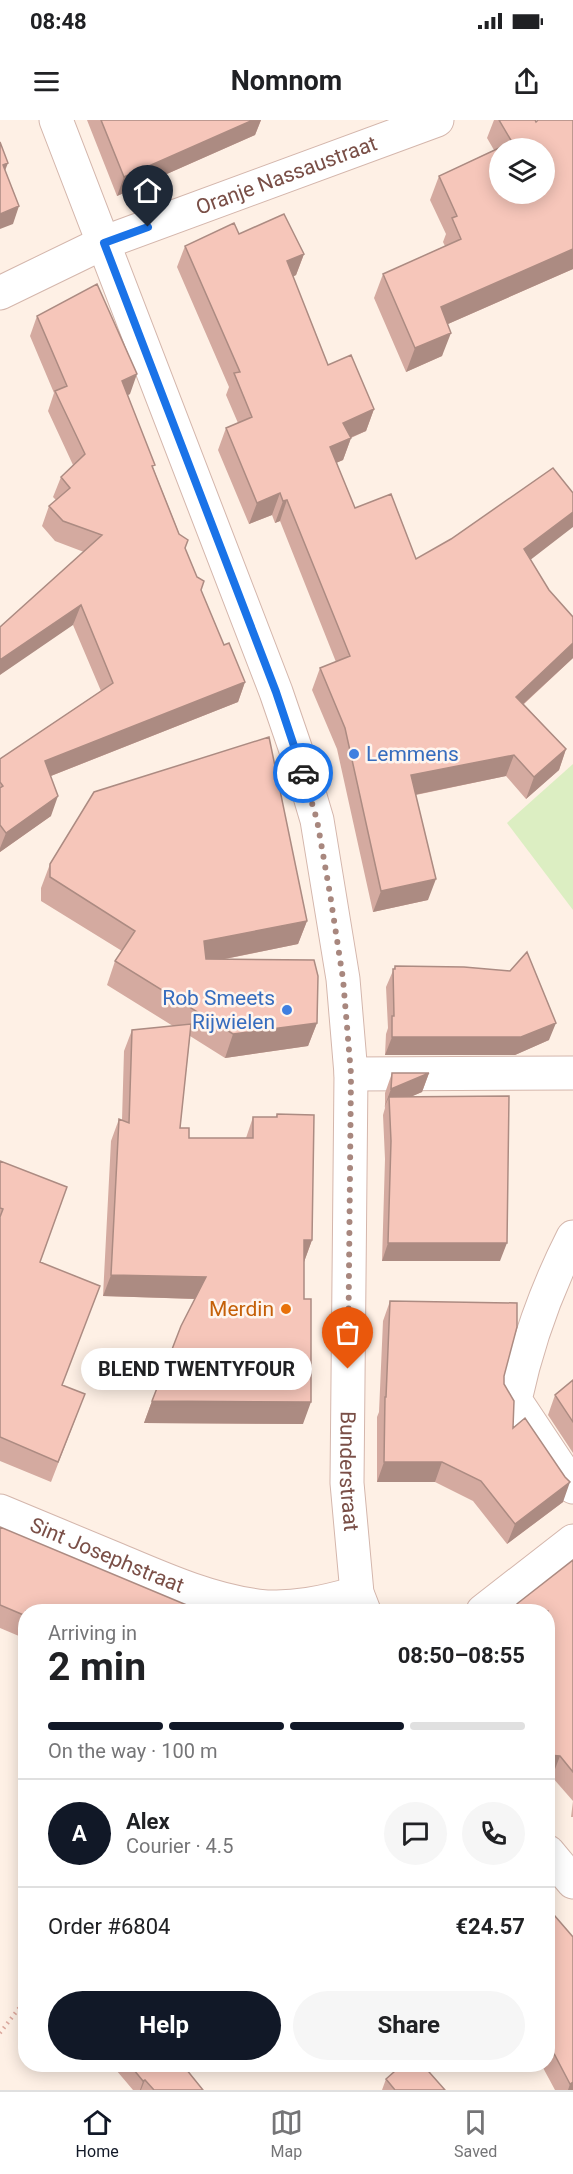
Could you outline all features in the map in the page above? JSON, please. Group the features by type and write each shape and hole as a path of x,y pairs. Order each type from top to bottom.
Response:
{"street":[{"name":"Bunderstraat","path":"56,120 276,692 317,820 343,979 351,1074 347,1483 360,1602"},
{"name":"Oranje Nassaustraat","path":"0,293 104,243 437,120"},
{"path":"351,1074 573,1073"},
{"path":"573,1237 562,1258 524,1358 515,1400 573,1487"},
{"name":"Sint Josephstraat","path":"0,1511 148,1573 204,1593 249,1604"},
{"path":"492,1604 573,1541"},
{"name":"Sint Josephstraat","path":"312,1604 360,1602"},
{"path":"555,1860 573,1882"}],"path":[{"path":"0,2032 18,2009"}],"green space":[{"path":"573,764 573,910 507,823"}],"building":[{"path":"101,120 253,120 124,177"},
{"path":"499,120 535,120 536,122 538,120 573,120 573,249 441,307 451,333 415,348 383,274 461,239 452,218 457,216 439,176 489,153 489,204 555,204 555,138 510,138"},
{"path":"0,142 8,163 3,165 19,206 0,214"},
{"path":"284,214 304,254 287,261 328,365 351,355 374,409 343,423 351,438 330,447 355,508 391,494 416,559 451,539 553,468 573,493 573,512 524,549 549,590 573,617 573,643 516,697 566,749 534,777 514,755 411,775 436,879 381,891 345,728 320,668 350,656 287,500 283,501 280,493 257,503 226,428 252,417 234,373 240,372 185,246 234,223 239,234"},
{"path":"97,284 137,374 122,381 155,465 152,466 179,534 188,540 185,548 197,577 204,581 201,590 224,645 229,643 245,682 45,761 58,796 6,833 0,825 0,788 3,786 0,782 0,759 113,683 81,605 0,660 0,627 102,535 63,521 49,506 70,488 61,477 85,454 55,391 67,386 37,316"},
{"path":"269,737 307,921 204,941 206,959 314,960 318,976 317,1023 233,1034 115,961 135,931 50,877 50,864 94,792"},
{"path":"527,952 556,1023 521,1037 392,1037 393,969 395,966 464,967 510,971"},
{"path":"191,1024 180,1128 189,1128 189,1138 253,1138 253,1117 277,1117 277,1114 314,1115 312,1240 304,1240 304,1299 311,1299 311,1402 152,1401 181,1326 206,1277 111,1275 119,1119 129,1123 132,1030"},
{"path":"392,1073 429,1073 391,1089"},
{"path":"509,1096 507,1243 388,1243 391,1141 389,1097"},
{"path":"0,1161 67,1187 40,1262 100,1286 62,1385 85,1394 58,1462 0,1437 0,1217 3,1209 0,1208"},
{"path":"390,1301 517,1303 517,1327 504,1376 504,1384 514,1401 513,1428 525,1418 570,1482 515,1524 481,1481 442,1462 384,1462"},
{"path":"573,1380 573,1422 555,1395"},
{"path":"0,1527 184,1604 18,1604 18,1613 0,1605"},
{"path":"573,1560 573,1772 560,1756 555,1756 555,1604 518,1603"},
{"path":"555,1916 573,1937 573,2082 570,2084 555,2055"},
{"path":"136,2072 188,2072 203,2090 154,2090 145,2080 143,2081"},
{"path":"394,2072 429,2072 445,2090 395,2090 386,2079"}],"way so far":[{"path":"303,773 317,820 330,894 343,979 351,1074 348,1369"}],"place":[{"name":"Lemmens","path":"354,754"},
{"name":"Rob Smeets Rijwielen","path":"287,1010"},
{"name":"Merdin","path":"286,1309"},
{"name":"BLEND TWENTYFOUR","path":"348,1369"}],"route":[{"path":"148,227 104,243 276,692 303,773"}]}
